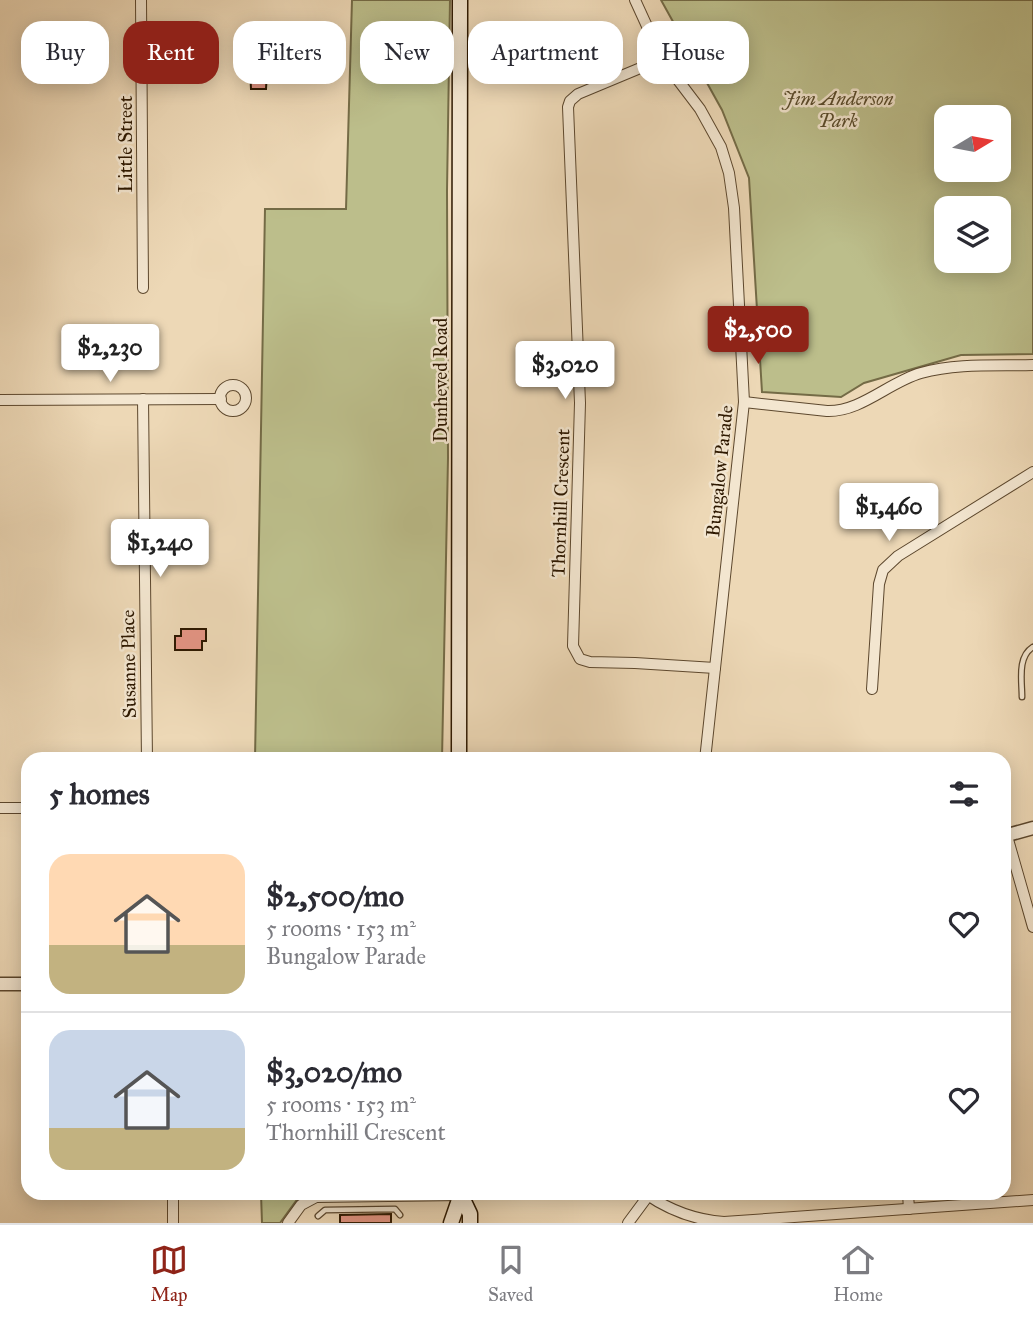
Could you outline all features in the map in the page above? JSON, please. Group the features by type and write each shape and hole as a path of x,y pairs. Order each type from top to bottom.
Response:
{"main road":[{"name":"Dunheved Road","path":"459,752 460,0"},
{"path":"451,1223 459,1200"},
{"path":"464,1200 470,1214 470,1223"}],"street":[{"name":"Little Street","path":"141,0 143,288"},
{"name":"Bungalow Parade","path":"635,0 645,21"},
{"name":"Thornhill Crescent","path":"637,69 578,94 568,107 580,404 573,646 580,659 590,662 715,668"},
{"name":"Bungalow Parade","path":"680,84 710,126 721,147 729,173 734,208 744,402 706,752"},
{"path":"744,402 840,411 897,383 930,371 957,367 1033,365"},
{"name":"Susanne Place","path":"143,399 147,752"},
{"path":"0,400 221,399"},
{"path":"872,689 879,583 887,565 898,555 1033,472"},
{"path":"0,808 21,808"},
{"path":"1011,835 1033,828"},
{"path":"1011,853 1033,927"},
{"path":"0,984 21,984"},
{"path":"173,1200 173,1223"},
{"path":"288,1223 301,1205 310,1200"},
{"path":"628,1223 644,1200"},
{"path":"656,1200 681,1213 703,1220 724,1222 1033,1200"},
{"path":"908,1200 909,1209"}],"lane":[{"path":"1023,697 1022,663 1026,652 1033,647"},
{"path":"318,1216 325,1210 395,1209 400,1215"}],"green space":[{"path":"352,0 450,0 450,21 360,21 360,84 449,84 448,458 442,752 255,752 265,209 346,209"},
{"name":"Jim Anderson Park","path":"661,0 1033,0 1033,354 961,355 864,383 841,397 762,392 749,178 722,110 708,84 749,84 749,21 673,21"},
{"path":"261,1200 298,1200 280,1223 262,1223"}],"building":[{"path":"251,84 266,84 266,89 251,89"},
{"path":"181,629 206,629 206,641 202,641 202,650 175,650 175,636 181,636"},
{"path":"391,1214 391,1223 340,1223 340,1215"}]}
